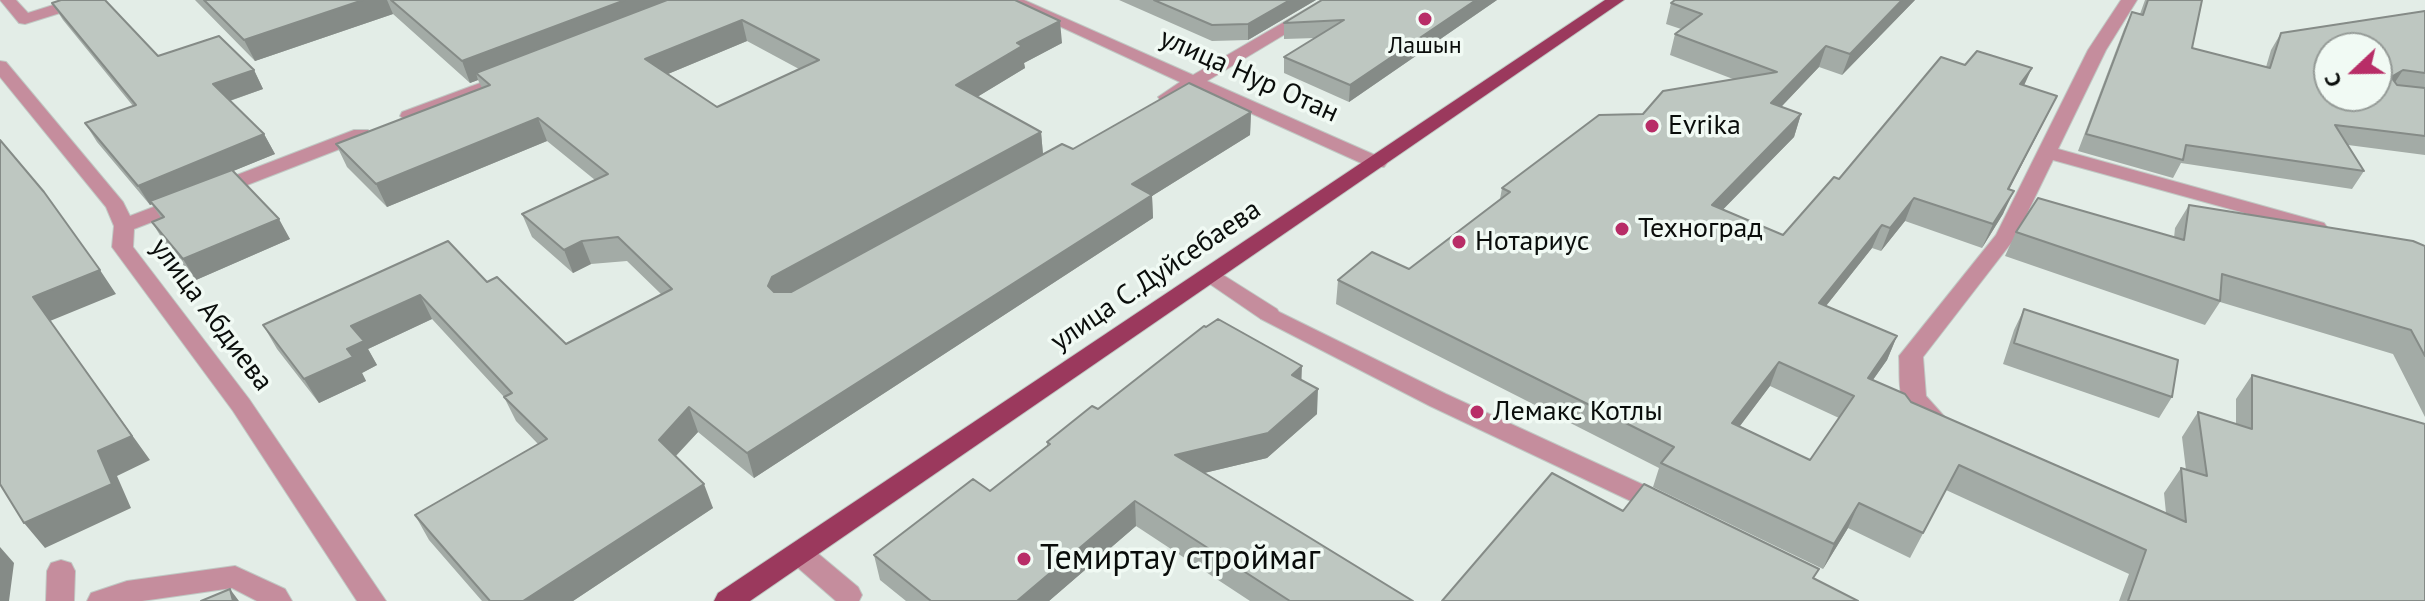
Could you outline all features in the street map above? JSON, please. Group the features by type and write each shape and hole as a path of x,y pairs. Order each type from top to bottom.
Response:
{"main road":[{"name":"улица С.Дуйсебаева","path":"728,601 1616,0"}],"street":[{"path":"7,0 25,19 86,0"},
{"name":"улица Нур Отан","path":"1011,0 1377,163"},
{"path":"1151,106 1334,0"},
{"path":"1962,440 1951,435 1914,399 1911,356 2005,238 2097,50 2129,0"},
{"path":"0,66 116,206 124,226"},
{"name":"улица Абдиева","path":"372,601 241,405 122,247 124,226 519,73"},
{"path":"2047,152 2343,233"},
{"path":"1212,275 1269,314 1438,400 1684,515"},
{"path":"799,553 851,598"},
{"path":"60,601 61,571"},
{"path":"101,601 127,592 235,577 278,601"}],"building":[{"path":"61,0 105,0 158,56 219,36 254,70 213,84 264,134 138,186 85,123 136,105 52,3"},
{"path":"204,0 363,0 244,40"},
{"path":"391,0 625,0 462,61"},
{"path":"667,0 1015,0 1060,21 1017,43 1022,46 956,85 1041,132 772,277 768,286 774,292 791,292 1062,144 1073,149 1189,83 1251,112 1132,184 1152,195 747,453 689,407 659,440 704,484 523,601 490,601 415,515 547,439 504,397 512,393 420,295 351,326 364,341 347,349 353,357 304,379 263,325 448,241 487,282 497,277 566,344 672,289 618,237 582,241 564,250 522,214 608,174 538,118 376,184 336,144 490,85 476,73","holes":["742,20 819,60 717,107 645,59"]},
{"path":"1154,0 1290,0 1248,24 1212,25"},
{"path":"1322,0 1476,0 1350,85 1284,57 1344,20 1284,23"},
{"path":"1675,0 1902,0 1850,54 1826,46 1771,103 1801,114 1712,205 1783,235 1834,177 1839,179 1941,57 1965,65 1977,51 2032,68 2020,84 2057,96 2008,189 2014,191 1993,224 1914,198 1890,228 1882,225 1819,303 1897,336 1868,378 1905,394 1911,402 2186,522 2181,468 2207,476 2198,412 2252,429 2252,375 2425,424 2425,601 2128,601 2146,550 1959,465 1923,533 1859,503 1834,544 1661,463 1674,447 1338,280 1372,252 1409,269 1510,192 1502,188 1599,115 1643,114 1663,91 1777,72 1675,34 1702,14 1671,3","holes":["1779,362 1854,396 1810,460 1732,423"]},
{"path":"2148,0 2202,0 2192,48 2270,68 2281,33 2425,11 2425,73 2403,70 2393,76 2393,32 2313,32 2313,112 2393,112 2393,80 2397,85 2425,88 2425,136 2335,125 2364,171 2186,145 2183,160 2086,134 2132,12 2143,15"},
{"path":"0,140 44,192 100,270 33,297 132,436 98,451 112,484 24,523 0,484"},
{"path":"232,170 279,219 183,259 152,222 164,217 150,201"},
{"path":"2038,198 2184,240 2189,205 2413,241 2425,246 2425,356 2411,330 2222,274 2220,301 2016,232"},
{"path":"2024,309 2178,360 2172,397 2014,343"},
{"path":"1218,319 1302,366 1292,375 1318,389 1268,433 1175,455 1413,601 1290,601 1135,501 1017,601 931,601 874,555 973,479 990,491 1092,406 1098,409 1204,326"},
{"path":"1552,473 1623,511 1644,484 1819,569 1813,578 1858,601 1442,601"},
{"path":"230,589 233,601 201,601"}],"place":[{"name":"Лашын","path":"1425,19"},
{"name":"Evrika","path":"1652,126"},
{"name":"Техноград","path":"1622,229"},
{"name":"Нотариус","path":"1459,242"},
{"name":"Лемакс Котлы","path":"1477,412"},
{"name":"Темиртау строймаг","path":"1024,559"}]}
